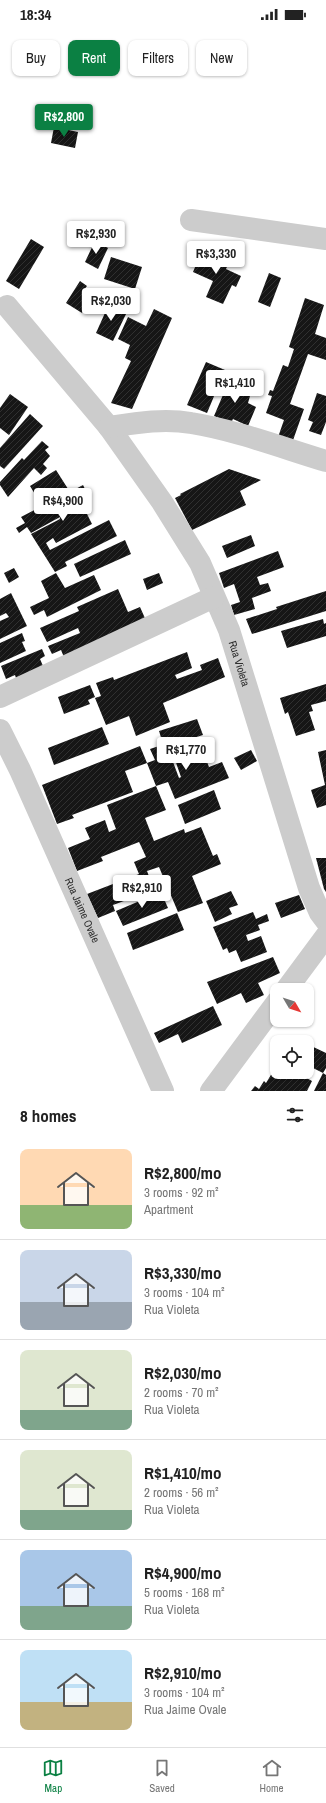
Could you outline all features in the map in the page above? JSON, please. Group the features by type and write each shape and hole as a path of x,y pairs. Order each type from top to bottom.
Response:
{"street":[{"path":"191,220 326,239"},
{"name":"Rua Violeta","path":"7,306 109,427 162,502 200,563 229,630 309,888 320,913 326,921"},
{"path":"109,427 149,422 190,423 238,435 326,461"},
{"path":"0,697 214,597"},
{"name":"Rua Jaime Ovale","path":"0,730 20,770 163,1091"},
{"path":"291,983 326,936"},
{"path":"211,1091 270,1011"}],"building":[{"path":"54,127 78,132 75,148 51,143"},
{"path":"31,239 44,247 19,289 6,281"},
{"path":"95,241 108,248 98,269 85,262"},
{"path":"203,248 230,260 226,269 241,276 236,287 232,285 223,304 206,297 213,281 193,272"},
{"path":"111,257 142,267 135,289 104,279"},
{"path":"269,273 281,278 270,307 258,302"},
{"path":"80,281 87,286 83,291 93,297 82,313 66,303"},
{"path":"305,298 324,305 315,334 326,338 326,360 308,354 290,404 304,409 291,446 277,440 284,420 266,413 272,396 268,395 270,390 273,391 283,365 288,367 294,349 289,347"},
{"path":"109,304 127,312 113,341 96,333"},
{"path":"154,309 172,318 132,409 111,403 131,361 125,358 130,345 118,339 128,317 146,326"},
{"path":"206,362 225,370 207,413 187,405"},
{"path":"231,376 242,380 237,391 250,396 248,403 256,407 248,426 233,419 231,423 214,416"},
{"path":"317,393 326,396 326,422 321,435 309,431 313,422 308,420"},
{"path":"10,394 28,407 9,435 0,428 0,408"},
{"path":"30,414 43,426 4,469 0,466 0,448"},
{"path":"42,441 49,447 45,450 50,456 43,464 47,468 41,475 34,468 8,497 0,485 0,482 22,458 24,460"},
{"path":"229,469 261,480 240,491 246,505 192,530 175,498"},
{"path":"56,470 70,492 83,485 90,499 74,508 75,511 83,506 92,524 56,543 53,538 46,543 50,550 109,520 117,536 65,562 67,566 55,572 31,534 60,519 60,517 31,533 27,527 19,533 16,528 25,523 21,517 42,506 30,486"},
{"path":"251,535 255,546 227,558 222,546"},
{"path":"125,540 131,554 80,577 74,564"},
{"path":"278,551 284,567 257,577 260,585 268,583 271,591 252,598 255,609 234,615 231,605 240,602 234,584 224,588 219,573"},
{"path":"14,568 19,577 9,583 4,573"},
{"path":"56,573 65,588 94,575 101,590 47,617 44,610 34,615 30,607 49,598 41,581"},
{"path":"159,573 163,583 147,590 143,579"},
{"path":"118,589 128,612 140,607 148,625 66,662 61,650 52,654 48,646 80,633 78,628 47,642 40,628 79,611 77,607"},
{"path":"326,591 326,611 252,634 246,619 277,609 276,607"},
{"path":"11,593 27,626 0,639 0,621 9,617 6,613 0,616 0,599"},
{"path":"323,619 324,624 326,623 326,636 287,648 281,631"},
{"path":"22,633 25,641 22,642 26,651 0,663 0,643"},
{"path":"42,649 45,656 40,659 43,666 16,678 15,675 6,679 1,666"},
{"path":"187,652 192,668 175,675 177,679 202,670 200,665 218,658 225,677 163,703 170,722 136,736 129,716 106,725 95,698 101,696 96,683 113,677 114,680"},
{"path":"326,684 326,701 311,705 313,711 309,712 315,730 296,736 288,712 285,714 280,698"},
{"path":"90,685 95,697 88,700 90,704 64,714 58,697"},
{"path":"197,719 203,735 164,747 159,731"},
{"path":"102,727 109,744 54,765 48,748"},
{"path":"208,744 212,755 205,757 209,767 222,762 229,778 175,799 168,782 156,786 147,763 155,760 150,749 159,746 163,756 170,754 179,778 181,777 174,757"},
{"path":"140,746 147,763 125,771 133,792 72,815 74,818 57,824 42,785"},
{"path":"251,750 257,761 241,770 234,758"},
{"path":"326,750 326,805 317,808 311,790 325,785 318,752"},
{"path":"156,786 166,810 145,818 154,841 184,829 185,833 201,827 213,856 217,854 221,864 192,876 203,903 178,912 159,867 147,871 154,890 113,905 115,911 98,918 87,894 139,874 134,862 146,857 139,842 101,857 103,861 77,871 68,848 90,839 85,828 105,820 109,832 116,829 107,805"},
{"path":"214,790 221,809 185,824 178,805"},
{"path":"316,858 326,858 326,892 324,889"},
{"path":"231,891 238,905 229,908 232,914 215,922 206,901"},
{"path":"161,892 168,908 123,926 116,911"},
{"path":"299,895 305,909 281,918 275,903"},
{"path":"253,912 256,919 267,914 269,921 258,925 260,930 246,935 248,941 261,936 267,952 241,962 236,950 229,953 227,948 223,950 213,927"},
{"path":"177,913 184,930 133,950 127,933"},
{"path":"273,957 280,973 258,983 264,995 246,1003 241,993 217,1004 207,982"},
{"path":"213,1006 222,1025 182,1043 178,1034 159,1043 154,1033"},
{"path":"314,1047 326,1053 326,1068 323,1073 314,1068"},
{"path":"323,1073 326,1075 326,1091 314,1091"},
{"path":"270,1076 270,1079 308,1079 312,1081 307,1091 251,1091 255,1086 259,1089 264,1081 266,1083"}]}
